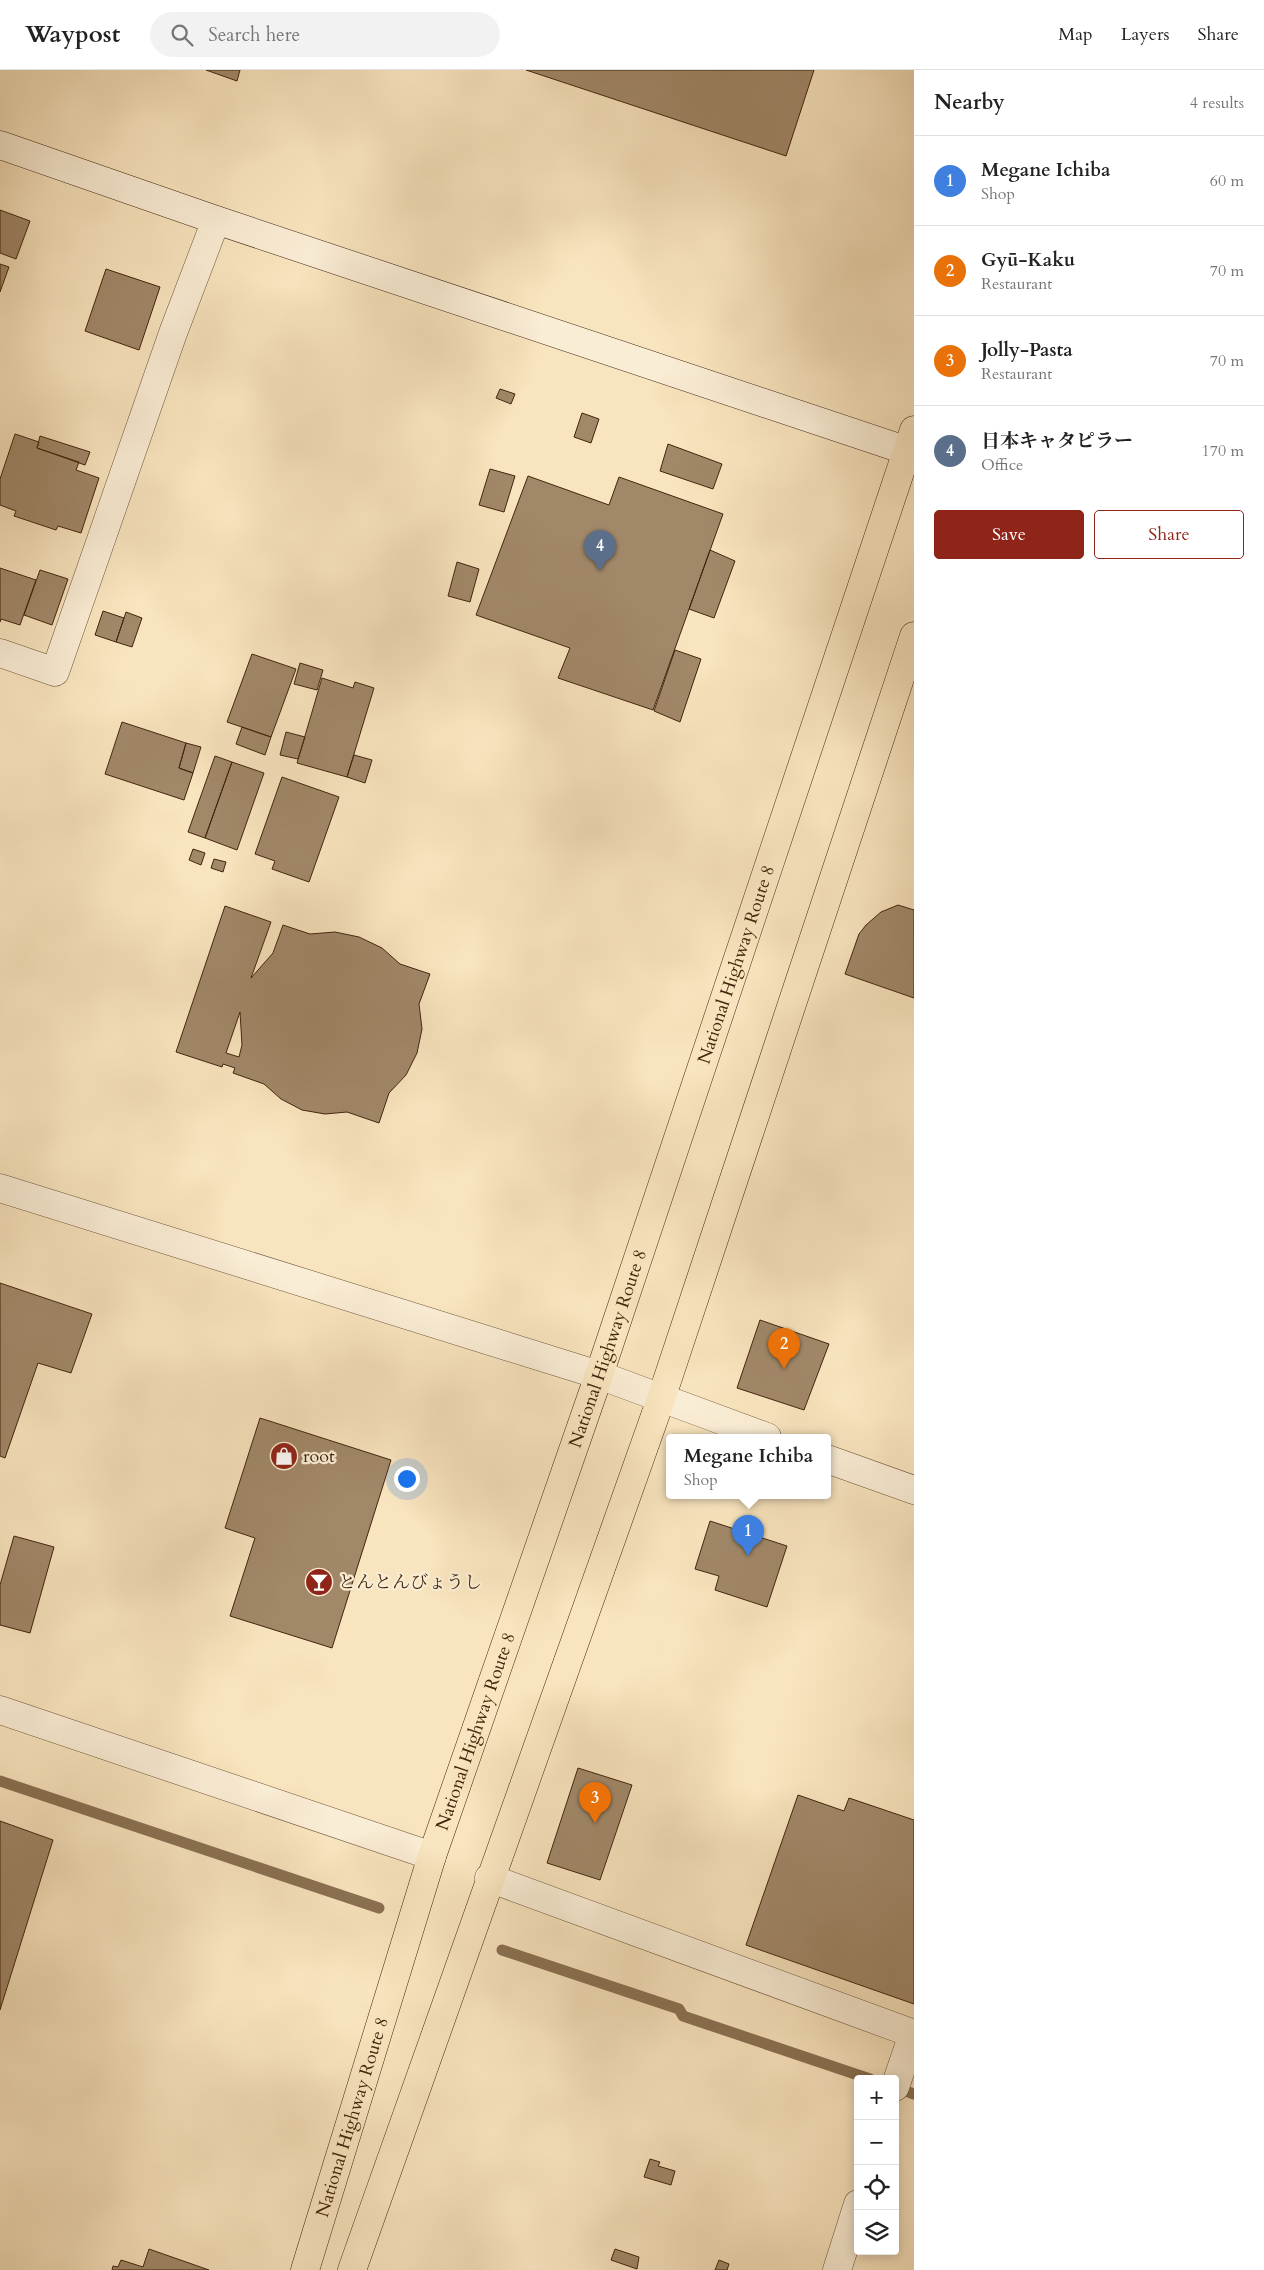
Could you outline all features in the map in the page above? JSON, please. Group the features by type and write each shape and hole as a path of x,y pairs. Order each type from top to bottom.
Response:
{"highway":[{"name":"National Highway Route 8","path":"305,2270 432,1856 600,1375 912,444"},
{"path":"352,2270 489,1878 660,1399 914,636"}],"street":[{"path":"0,145 216,220 912,444"},
{"path":"0,653 55,672 173,333 216,220"},
{"path":"0,1188 600,1375 660,1399 759,1434"},
{"path":"831,1460 914,1490"},
{"path":"0,1710 432,1856"},
{"path":"489,1878 913,2034 899,2076"},
{"path":"837,2270 856,2210"}],"building":[{"path":"206,70 240,70 237,81"},
{"path":"526,70 814,70 786,156"},
{"path":"0,210 30,221 16,259 0,253"},
{"path":"0,264 9,267 0,292"},
{"path":"106,269 160,287 139,350 85,331"},
{"path":"500,389 515,394 511,404 496,398"},
{"path":"582,413 599,419 591,443 574,437"},
{"path":"15,434 39,442 37,448 79,462 76,470 99,478 81,533 58,526 56,530 14,516 16,511 0,505 0,479"},
{"path":"40,436 90,452 85,465 37,448"},
{"path":"668,444 722,464 713,489 660,471"},
{"path":"490,469 515,476 504,512 479,505"},
{"path":"528,476 609,505 619,477 723,514 653,710 558,678 570,648 476,615"},
{"path":"710,550 735,561 714,618 689,609"},
{"path":"457,562 479,569 470,602 448,596"},
{"path":"0,568 36,580 20,625 1,619 0,622"},
{"path":"40,570 68,579 52,625 24,615"},
{"path":"103,611 124,618 116,642 95,635"},
{"path":"126,612 142,618 132,647 116,642"},
{"path":"675,650 701,659 680,722 654,711"},
{"path":"252,654 296,669 271,737 227,722"},
{"path":"300,663 323,670 317,690 294,684"},
{"path":"322,678 353,688 355,682 374,688 347,777 297,763"},
{"path":"122,722 186,743 179,768 193,773 184,800 105,774"},
{"path":"242,727 271,737 265,755 236,744"},
{"path":"286,732 305,737 298,759 280,755"},
{"path":"186,743 201,747 193,773 179,768"},
{"path":"354,755 372,760 365,783 347,777"},
{"path":"215,756 232,762 205,838 188,832"},
{"path":"232,762 264,773 237,850 205,838"},
{"path":"282,777 339,797 309,882 272,869 275,861 255,854"},
{"path":"193,849 205,853 201,865 189,860"},
{"path":"214,859 226,862 223,872 211,868"},
{"path":"898,905 914,910 914,998 845,974 859,934 881,912"},
{"path":"225,906 271,922 251,978 273,953 283,925 310,934 335,932 359,937 382,948 400,964 430,974 419,1004 422,1029 417,1053 406,1075 389,1093 379,1123 347,1112 325,1114 302,1110 281,1099 264,1084 233,1073 235,1068 223,1064 222,1067 176,1052","holes":["240,1012 242,1045 239,1057 226,1053"]},
{"path":"0,1283 92,1314 71,1373 38,1363 5,1458 0,1456"},
{"path":"760,1320 829,1344 804,1410 737,1388"},
{"path":"260,1418 391,1460 332,1648 230,1616 255,1538 225,1528"},
{"path":"710,1521 787,1546 767,1607 715,1590 719,1576 695,1569"},
{"path":"14,1536 54,1547 30,1633 0,1625 0,1585"},
{"path":"578,1768 632,1785 600,1880 547,1863"},
{"path":"798,1795 844,1811 849,1798 914,1820 914,2004 746,1945"},
{"path":"0,1821 53,1840 0,2010"},
{"path":"650,2159 660,2162 658,2166 675,2171 671,2185 644,2177"},
{"path":"149,2249 209,2270 112,2270 113,2266 118,2267 121,2260 143,2267"},
{"path":"615,2249 639,2257 637,2269 611,2260"},
{"path":"719,2260 729,2264 727,2270 715,2270"}],"waterway":[{"path":"0,1781 379,1908"},
{"path":"502,1950 679,2009 683,2016 858,2075"},
{"path":"899,2088 914,2094"}],"place":[{"name":"日本キャタピラー","path":"600,571"},
{"name":"Gyū-Kaku","path":"784,1369"},
{"name":"root","path":"284,1456"},
{"name":"Megane Ichiba","path":"748,1556"},
{"name":"とんとんびょうし","path":"319,1582"},
{"name":"Jolly-Pasta","path":"595,1823"}]}
